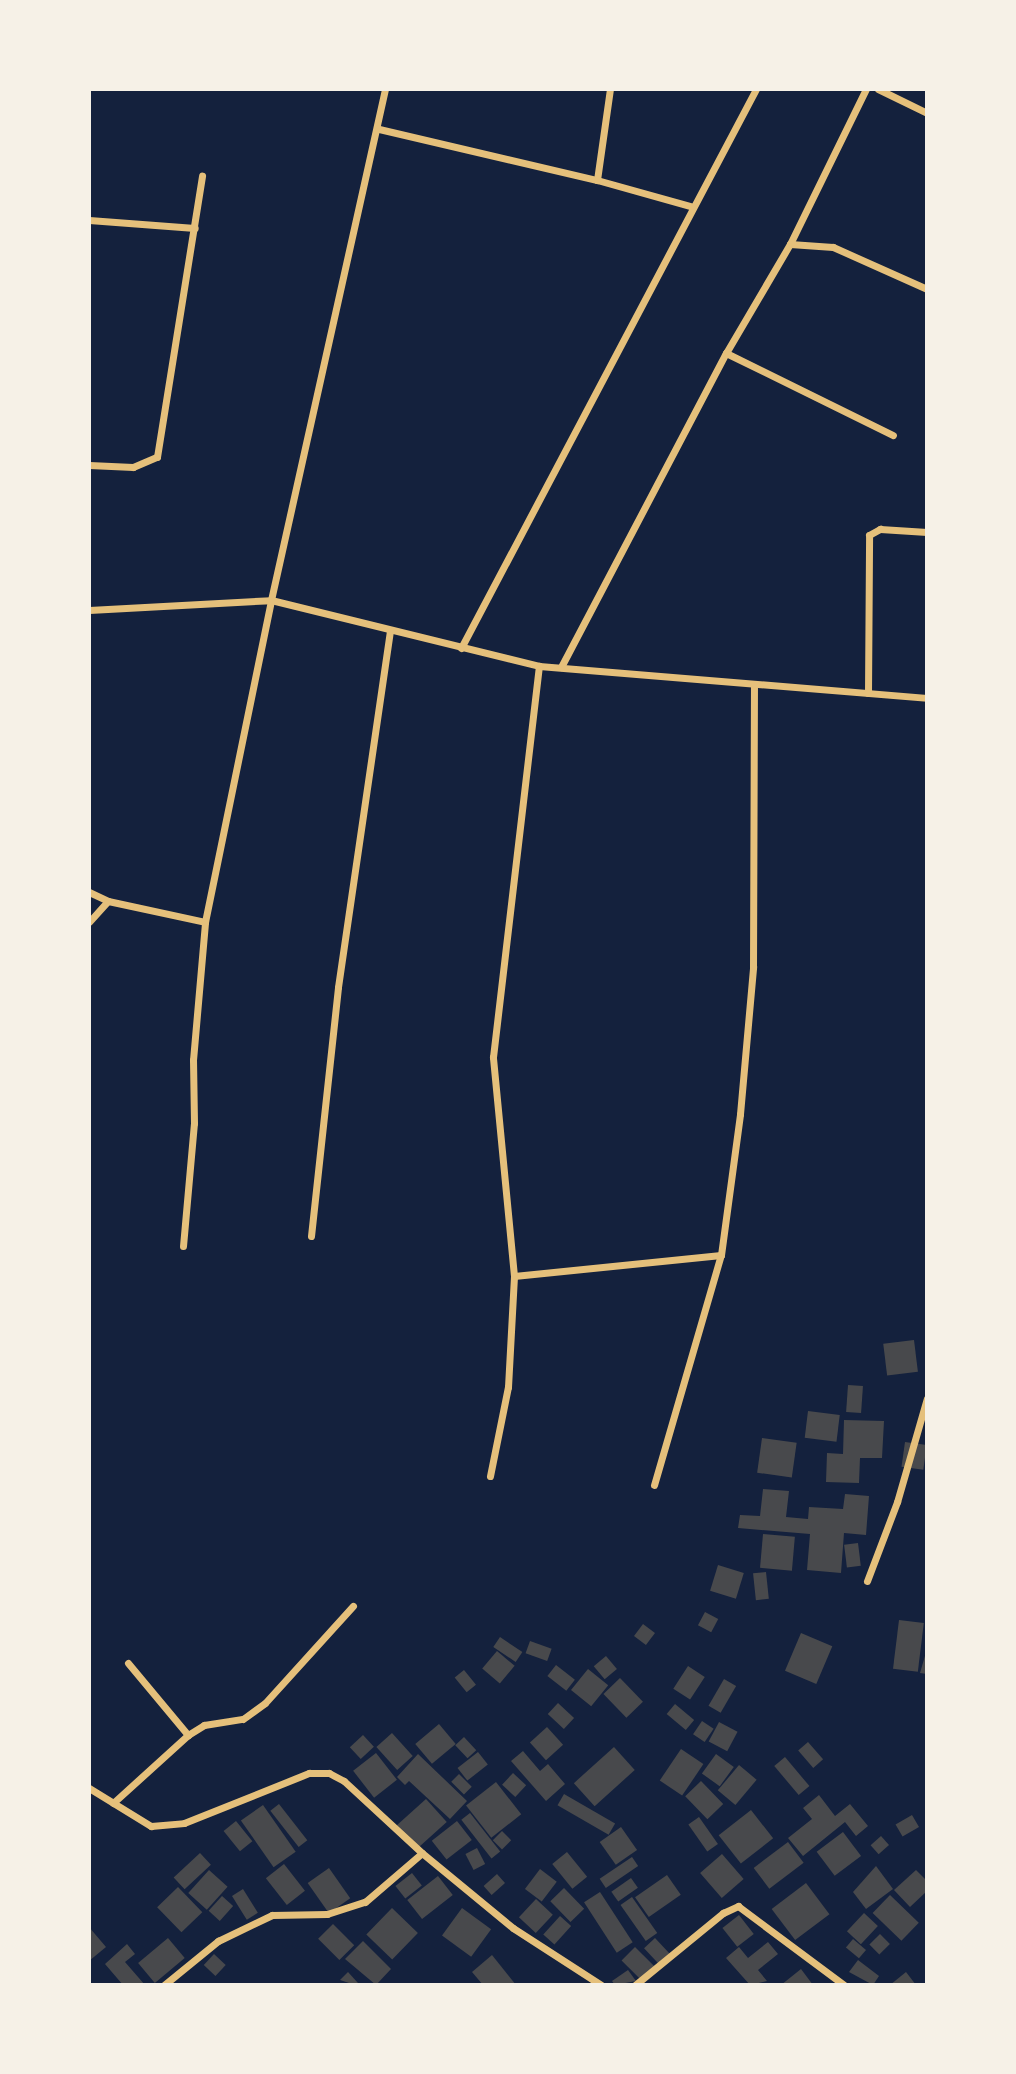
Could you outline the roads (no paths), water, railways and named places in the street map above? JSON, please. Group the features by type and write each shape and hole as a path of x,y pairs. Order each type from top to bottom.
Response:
{"street":[{"path":"183,1245 194,1123 192,1060 205,922 271,600 379,129 385,89"},
{"path":"597,180 610,89"},
{"path":"461,648 690,206 756,89"},
{"path":"561,667 726,352 790,244 866,89"},
{"path":"878,89 927,113"},
{"path":"379,129 597,180 690,206"},
{"path":"89,465 133,467 156,457 171,346 195,228 202,176"},
{"path":"89,220 195,228"},
{"path":"790,244 833,247 927,289"},
{"path":"726,352 893,435"},
{"path":"868,694 869,535 880,529 927,532"},
{"path":"89,610 271,600 390,632 539,666 754,686 927,698"},
{"path":"311,1236 338,987 390,632"},
{"path":"490,1476 508,1387 514,1276 493,1057 539,666"},
{"path":"654,1485 721,1255 753,967 754,686"},
{"path":"89,892 108,901 205,922"},
{"path":"89,922 108,901"},
{"path":"514,1276 721,1255"},
{"path":"867,1581 897,1502 927,1398"},
{"path":"113,1803 188,1735 204,1725 243,1720 265,1703 353,1606"},
{"path":"128,1663 188,1735"},
{"path":"89,1788 151,1826 184,1824 309,1773 329,1773 344,1781 422,1853 513,1928 601,1985"},
{"path":"164,1985 218,1941 272,1915 327,1914 365,1902 422,1853"},
{"path":"635,1985 723,1913 738,1906 844,1985"}]}
